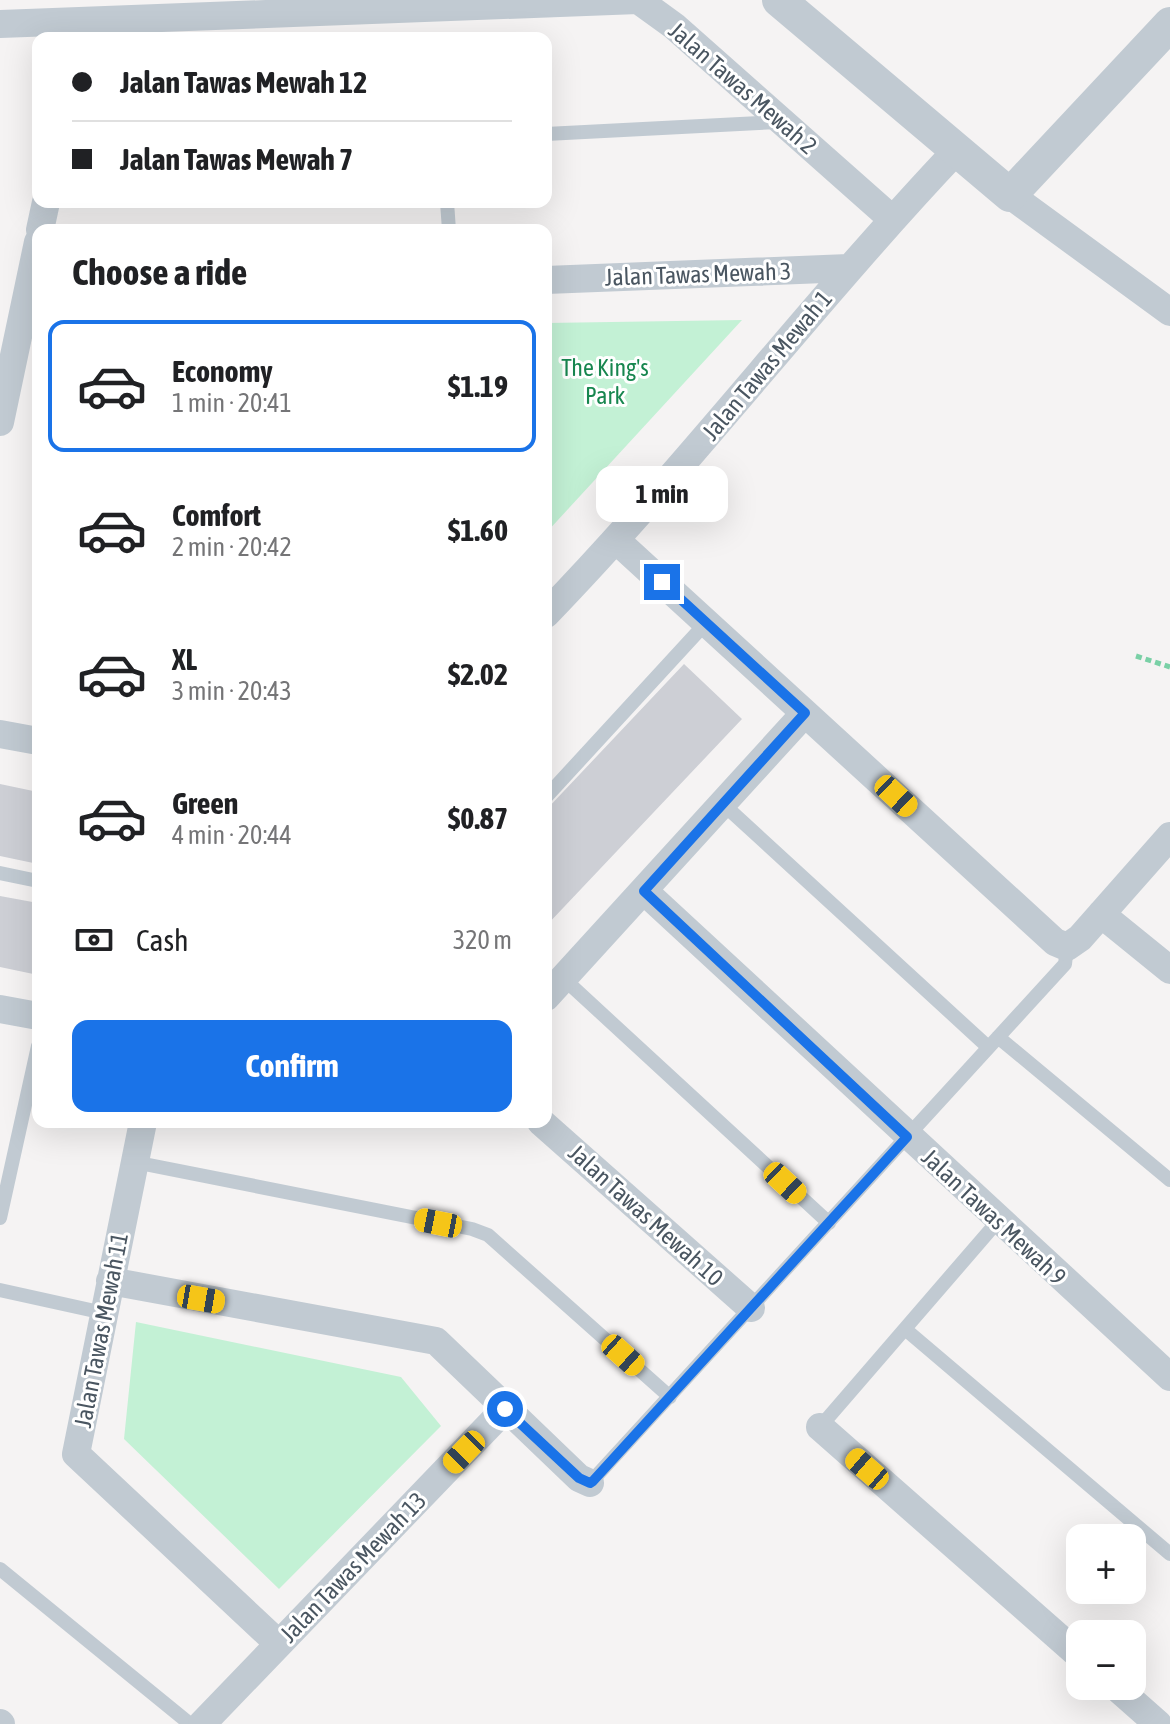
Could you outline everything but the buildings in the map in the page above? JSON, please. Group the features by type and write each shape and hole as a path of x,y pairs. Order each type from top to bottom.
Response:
{"street":[{"name":"Jalan Tawas Mewah 2","path":"0,24 82,29 638,0 674,26 892,219"},
{"path":"779,0 1010,195 1170,312"},
{"path":"1010,195 1170,24"},
{"name":"Jalan Tawas Mewah 1","path":"552,608 617,541 849,268 956,151"},
{"name":"Jalan Tawas Mewah 3","path":"552,280 849,268"},
{"path":"1,408 32,302"},
{"path":"617,541 1055,942 1067,947 1080,938 1170,836"},
{"path":"555,988 805,713"},
{"path":"0,734 32,740"},
{"name":"Jalan Tawas Mewah 9","path":"644,891 1170,1377"},
{"path":"1101,914 1170,970"},
{"path":"0,1009 32,1015"},
{"name":"Jalan Tawas Mewah 11","path":"142,1128 76,1454 279,1644"},
{"name":"Jalan Tawas Mewah 10","path":"548,1128 751,1308"},
{"path":"110,1281 436,1341 579,1478 590,1483"},
{"name":"Jalan Tawas Mewah 13","path":"202,1724 505,1409"},
{"path":"820,1427 1066,1644"},
{"path":"1131,1700 1158,1724"}],"lane":[{"path":"552,134 782,122"},
{"path":"552,790 706,623"},
{"path":"723,804 993,1042 1170,1180"},
{"path":"0,873 32,880"},
{"path":"590,1483 1065,964 1067,947"},
{"path":"555,988 829,1223"},
{"path":"0,1218 32,1073"},
{"path":"134,1162 472,1229 488,1235 670,1397"},
{"path":"820,1427 998,1221"},
{"path":"0,1290 104,1313"},
{"path":"905,1329 1170,1554"},
{"path":"0,1569 190,1724"}],"path":[{"path":"1136,656 1170,667"}],"green space":[{"name":"The King's Park","path":"742,320 552,526 552,323"},
{"path":"136,1322 401,1377 441,1426 279,1589 124,1439"}],"route":[{"path":"505,1409 579,1478 590,1483 593,1481 907,1137 644,891 805,713 662,582"}]}
